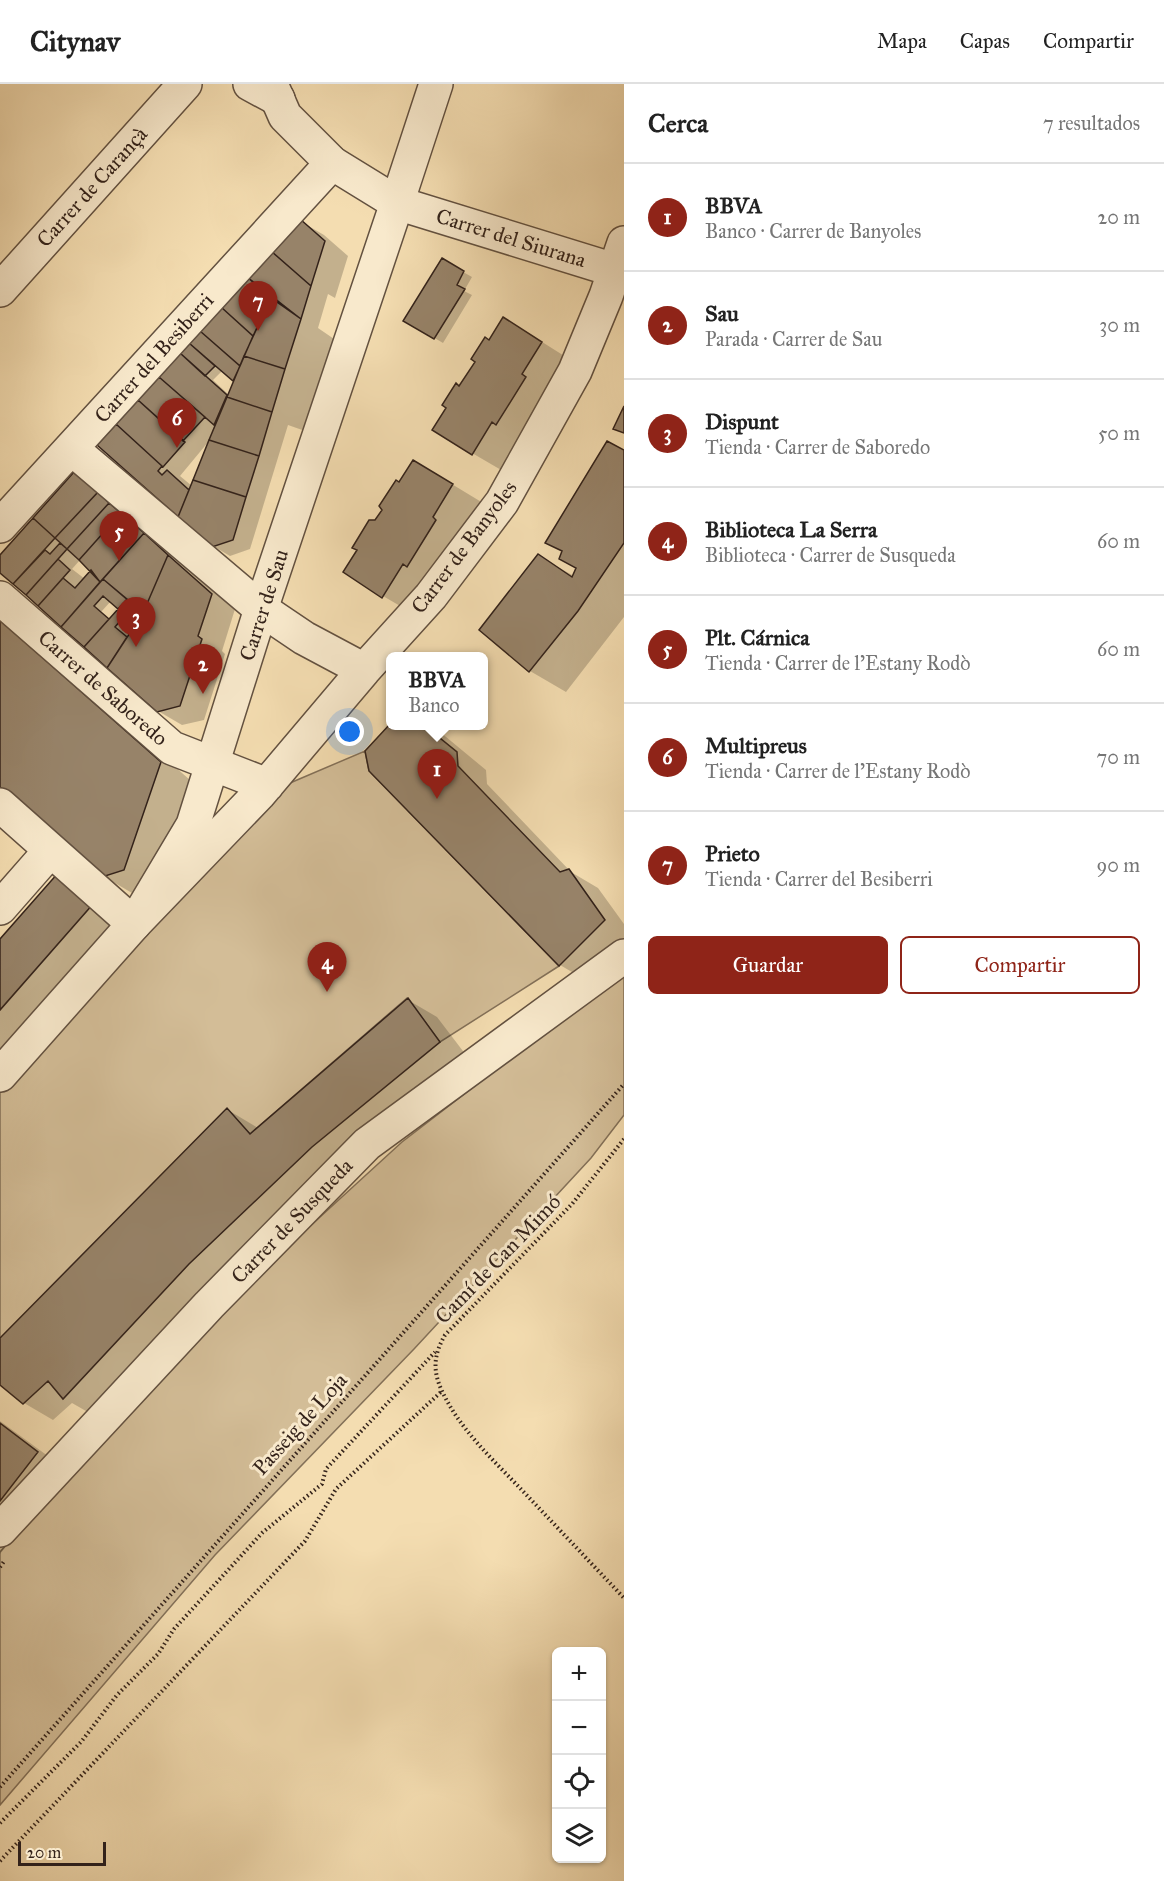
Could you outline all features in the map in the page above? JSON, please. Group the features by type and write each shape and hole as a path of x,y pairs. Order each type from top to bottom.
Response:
{"street":[{"name":"Carrer de Carançà","path":"0,290 184,84"},
{"name":"Carrer de Sau","path":"0,1074 134,924 193,825 261,609 436,84"},
{"name":"Carrer del Siurana","path":"266,89 285,116 332,163 397,203 621,262"},
{"name":"Carrer del Besiberri","path":"0,526 332,163"},
{"name":"Carrer de Banyoles","path":"134,924 267,785 363,670 431,596 502,502 576,371 621,262"},
{"path":"72,449 261,609 304,638 363,670"},
{"name":"Carrer de Saboredo","path":"0,598 172,748 214,762"},
{"path":"214,762 267,785"},
{"path":"0,805 134,924"},
{"path":"0,908 50,850"},
{"name":"Carrer de Susqueda","path":"0,1530 209,1305 367,1144 624,956"}],"path":[{"name":"Passeig de Loja","path":"0,1786 624,1084"},
{"name":"Camí de Can Mimó","path":"624,1139 572,1204 445,1335 435,1352 436,1369 442,1390 485,1451 624,1598"},
{"path":"0,1823 81,1742 117,1695 158,1654 174,1629 262,1533 322,1484 326,1469 435,1352"},
{"path":"0,1861 305,1541 336,1489 442,1390"}],"shaded area":[{"path":"365,751 369,771 559,966 440,1042 407,998 250,1134 227,1109 0,1340 0,1093 205,865 283,786"},
{"path":"624,971 624,1115 591,1158 414,1349 215,1555 0,1805 0,1552 128,1407 296,1239 402,1142"}],"building":[{"path":"300,219 325,241 311,286 271,251"},
{"path":"271,251 311,286 301,319 247,277"},
{"path":"442,258 464,271 457,285 465,289 434,339 403,321"},
{"path":"247,277 271,298 253,336 221,307"},
{"path":"271,298 301,319 285,369 244,356"},
{"path":"221,307 253,336 240,366 200,331"},
{"path":"503,317 542,342 522,374 526,377 496,425 492,422 472,455 432,430 446,408 442,405 456,383 459,386 475,362 471,359 485,337 489,340"},
{"path":"200,331 240,366 233,381 189,343"},
{"path":"189,343 215,366 205,376 180,353"},
{"path":"180,353 227,395 214,425 159,377"},
{"path":"244,356 285,369 272,412 227,397"},
{"path":"159,377 205,417 183,441 138,400"},
{"path":"227,397 272,412 259,456 209,440"},
{"path":"138,400 185,442 163,467 116,424"},
{"path":"624,406 624,433 613,429"},
{"path":"116,424 162,466 158,471 162,475 167,470 189,490 178,517 97,445"},
{"path":"209,440 259,456 246,497 193,480"},
{"path":"607,441 624,450 624,543 578,611 529,672 479,630 538,554 572,577 576,568 559,559 562,551 545,543"},
{"path":"413,460 453,484 433,517 436,520 407,567 403,564 382,598 343,572 357,550 352,548 369,520 375,520 382,510 379,506 396,480 399,482"},
{"path":"74,472 98,492 55,538 33,518"},
{"path":"193,480 246,497 233,540 212,547 178,517"},
{"path":"98,492 109,503 67,549 55,538"},
{"path":"109,503 121,513 79,560 67,549"},
{"path":"121,513 144,533 100,582 79,560"},
{"path":"33,518 55,538 13,584 0,573 0,555"},
{"path":"144,533 168,555 143,613 103,579"},
{"path":"60,543 67,549 26,595 13,584 45,550 50,554"},
{"path":"168,555 212,594 198,636 202,639 180,706 157,712 107,668 143,613"},
{"path":"58,559 70,570 38,606 26,595"},
{"path":"91,570 100,582 61,627 38,606 63,578 75,588"},
{"path":"103,579 127,599 118,609 103,596 94,606 109,619 84,647 61,627"},
{"path":"127,599 134,605 115,627 127,637 107,668 84,647"},
{"path":"0,620 161,762 124,870 102,877 0,787"},
{"path":"386,728 430,730 457,752 458,766 560,872 569,869 605,920 559,966 369,771 365,751"},
{"path":"58,873 93,904 0,1010 0,939"},
{"path":"408,998 440,1042 312,1147 189,1264 63,1399 48,1381 23,1404 0,1385 0,1338 227,1108 250,1134"},
{"path":"0,1423 38,1452 0,1501"}],"place":[{"name":"Prieto","path":"258,331"},
{"name":"Multipreus","path":"177,448"},
{"name":"Plt. Cárnica","path":"119,561"},
{"name":"Dispunt","path":"136,647"},
{"name":"Sau","path":"203,694"},
{"name":"BBVA","path":"437,799"},
{"name":"Biblioteca La Serra","path":"327,992"}]}
